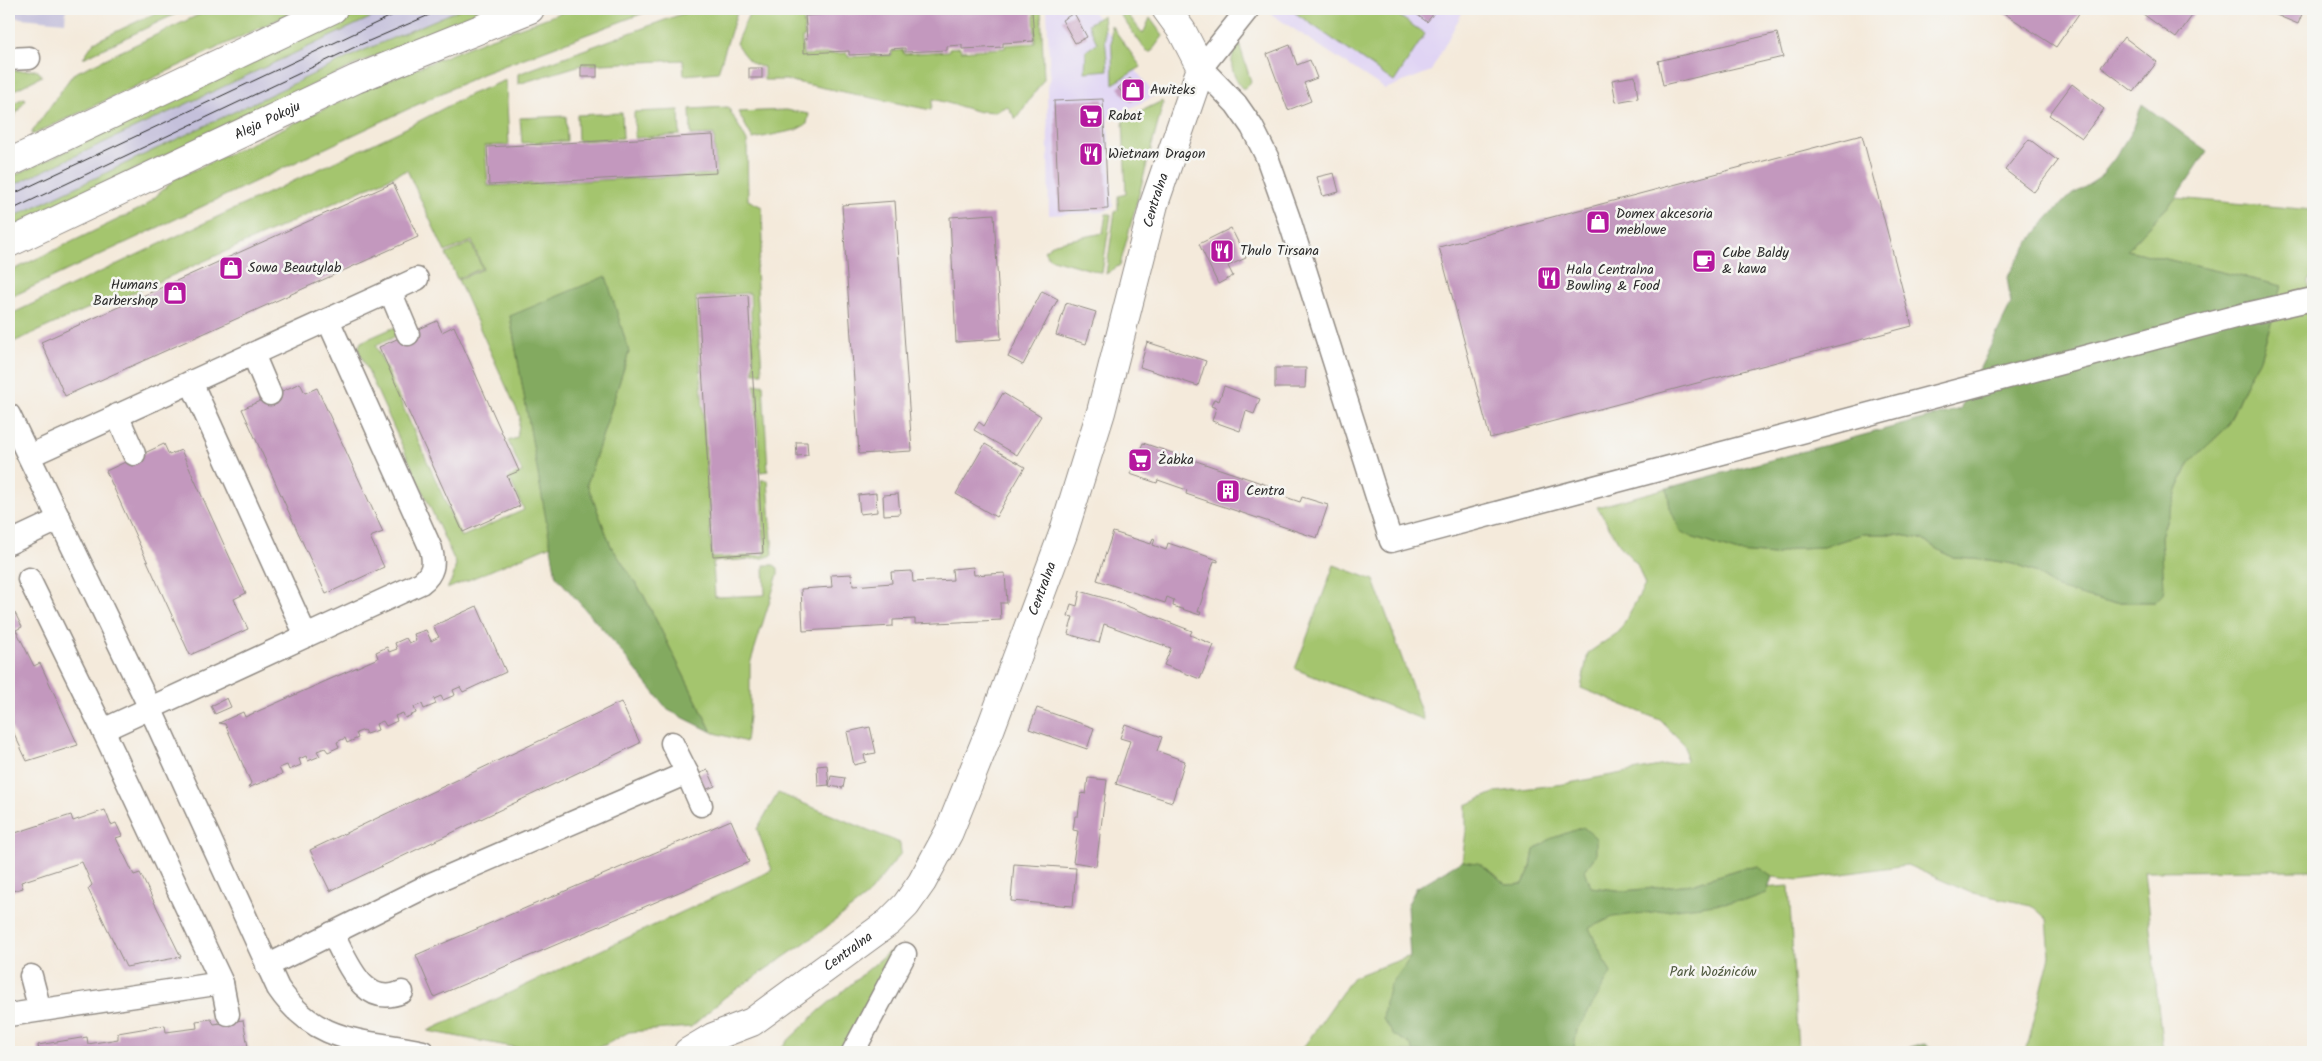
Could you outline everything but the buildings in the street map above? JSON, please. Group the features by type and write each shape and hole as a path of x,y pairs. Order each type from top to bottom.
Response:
{"street":[{"path":"9,163 332,9"},
{"name":"Aleja Pokoju","path":"9,243 356,79 530,9"},
{"path":"1166,9 1182,31 1202,68 1240,109 1259,139 1289,219 1391,541 2242,315 2313,299"},
{"name":"Centralna","path":"688,1052 713,1038 746,1025 822,969 866,940 898,913 922,882 949,832 995,716 1078,490 1101,412 1154,204 1202,68 1248,9"},
{"path":"29,456 417,279"},
{"path":"390,291 408,334"},
{"path":"102,730 421,583 428,578 433,565 431,549 328,320"},
{"path":"253,354 270,394"},
{"path":"191,382 306,636"},
{"path":"9,415 150,708 266,966 288,1003 300,1015 324,1030 355,1041 423,1052"},
{"path":"117,416 134,454"},
{"path":"9,543 60,519"},
{"path":"29,579 222,983 228,1014"},
{"path":"672,743 700,805"},
{"path":"266,966 478,864 687,774"},
{"path":"332,933 361,985 374,994 384,996 402,992"},
{"path":"853,1052 905,954"},
{"path":"31,976 40,1010"},
{"path":"9,1015 222,983"},
{"name":"Centralna","path":"731,1052 746,1025"}],"shaded area":[{"path":"9,9 66,9 65,22 9,17"},
{"path":"389,9 461,9 358,53 9,219 9,187"},
{"path":"1047,9 1091,9 1155,96 1108,119 1113,207 1103,212 1049,215 1047,88 1050,80"},
{"path":"1275,9 1464,9 1431,71 1385,89 1271,14"}],"green space":[{"path":"164,9 186,9 83,58 94,42"},
{"path":"211,9 300,9 32,135 32,132 73,74"},
{"path":"364,9 389,9 9,187 9,178"},
{"path":"461,9 492,9 361,62 9,229 9,219 358,53"},
{"path":"571,9 654,9 482,74 9,298 9,272 144,207 175,179 369,88 483,41"},
{"path":"695,9 738,9 718,72 684,75 683,60 581,65 518,84 518,74"},
{"path":"751,9 826,9 826,13 803,14 805,37 802,38 803,55 847,53 848,57 892,55 892,51 903,50 904,54 949,51 949,48 960,47 961,51 1005,48 1005,45 1035,43 1034,9 1041,9 1044,79 1016,119 1007,106 995,112 980,112 933,99 931,110 786,80 764,80 764,67 751,62 736,43"},
{"path":"1116,9 1124,9 1143,34 1150,18 1163,36 1151,52 1147,52"},
{"path":"1296,9 1389,9 1425,34 1394,82 1294,12"},
{"path":"1103,15 1108,70 1085,72 1086,51 1097,43 1088,24"},
{"path":"1111,25 1141,67 1113,84"},
{"path":"1239,43 1251,82 1243,90 1233,73 1232,67 1233,55"},
{"path":"37,70 42,76 9,93 9,71"},
{"path":"506,80 509,145 485,146 488,186 716,174 714,134 691,135 690,109 728,107 747,141 748,200 762,207 763,243 756,269 762,373 754,373 750,293 696,297 712,558 765,555 761,480 768,480 773,555 764,558 713,562 715,597 765,595 764,565 774,565 778,568 778,574 750,664 750,708 746,742 712,732 644,596 611,546 587,484 629,352 510,316 551,545 447,589 453,577 456,564 358,349 361,342 395,327 398,335 376,346 461,537 524,510 509,477 522,472 508,441 517,438 520,417 458,280 483,269 472,241 445,252 407,170 111,303 109,299 9,344 9,315 400,131 471,94"},
{"path":"24,98 26,99 9,124 9,105"},
{"path":"1162,101 1163,104 1120,265 1106,274 1115,211 1118,210 1118,196 1126,194 1123,120"},
{"path":"2142,104 2207,151 2176,198 2127,250 2282,286 2260,359 2247,381 2226,428 2190,462 2178,488 2161,536 2164,586 2163,594 2155,602 2106,602 2057,589 2037,573 2013,564 1989,560 1953,558 1921,539 1897,534 1862,534 1823,547 1798,548 1774,555 1738,552 1691,537 1680,531 1670,508 1667,488 1960,409 2011,304 2007,277 2046,220 2066,199 2099,178 2115,158 2134,127"},
{"path":"679,110 680,135 635,138 634,112"},
{"path":"786,110 809,114 807,124 796,130 753,139 738,112"},
{"path":"622,113 623,138 578,141 577,115"},
{"path":"566,116 567,141 522,143 520,118"},
{"path":"2176,198 2313,210 2313,278 2309,279 2309,311 2313,311 2313,870 2144,871 2163,1052 2026,1052 2050,956 2047,919 2031,905 1969,892 1907,865 1799,880 1772,877 1758,867 1742,868 1692,884 1625,891 1590,887 1585,870 1596,855 1534,850 1531,867 1523,884 1506,885 1496,875 1486,869 1476,864 1462,861 1466,831 1466,805 1496,792 1564,784 1686,761 1685,745 1660,720 1581,688 1588,653 1619,632 1645,585 1637,564 1622,548 1597,507 1667,488 1670,508 1691,537 1738,552 1774,555 1798,548 1823,547 1862,534 1897,534 1921,539 1953,558 1989,560 2013,564 2037,573 2046,581 2106,602 2155,602 2161,560 2161,536 2178,488 2190,462 2227,427 2247,381 2260,359 2282,286 2127,250"},
{"path":"1106,214 1111,214 1102,273 1049,258 1044,251 1055,243 1103,233"},
{"path":"471,243 482,268 457,279 446,254"},
{"path":"606,276 629,352 587,484 611,546 644,596 712,732 668,710 612,640 556,576 510,316"},
{"path":"763,384 768,471 760,472 755,385"},
{"path":"1334,565 1374,580 1424,720 1295,669"},
{"path":"778,793 900,843 901,853 866,897 815,936 725,997 691,1027 629,1032 605,1045 580,1052 539,1052 428,1031 772,870 757,829"},
{"path":"1583,827 1596,838 1596,855 1585,870 1591,887 1625,891 1692,884 1742,868 1758,867 1772,877 1767,893 1747,900 1613,917 1589,928 1611,973 1577,1031 1573,1052 1414,1052 1410,1044 1394,1035 1383,1019 1390,986 1410,958 1407,906 1416,888 1462,861 1478,863 1492,872 1506,885 1523,884 1531,867 1534,850 1550,839"},
{"name":"Park Woźniców","path":"1789,886 1798,1052 1300,1052 1353,977 1554,904"},
{"path":"889,952 900,952 843,1052 776,1052 818,1012"},
{"path":"1924,1044 1942,1052 1900,1052 1902,1050"}],"tram line":[{"path":"9,196 406,9"},
{"path":"9,211 355,47 443,9"}],"place":[{"name":"Awiteks","path":"1133,90"},
{"name":"Rabat","path":"1091,116"},
{"name":"Wietnam Dragon","path":"1091,154"},
{"name":"Domex akcesoria meblowe","path":"1598,222"},
{"name":"Thulo Tirsana","path":"1222,251"},
{"name":"Cube Baldy & kawa","path":"1704,261"},
{"name":"Sowa Beautylab","path":"231,268"},
{"name":"Hala Centralna Bowling & Food","path":"1549,278"},
{"name":"Humans Barbershop","path":"175,293"},
{"name":"Żabka","path":"1140,460"},
{"name":"Centra","path":"1228,491"}]}
